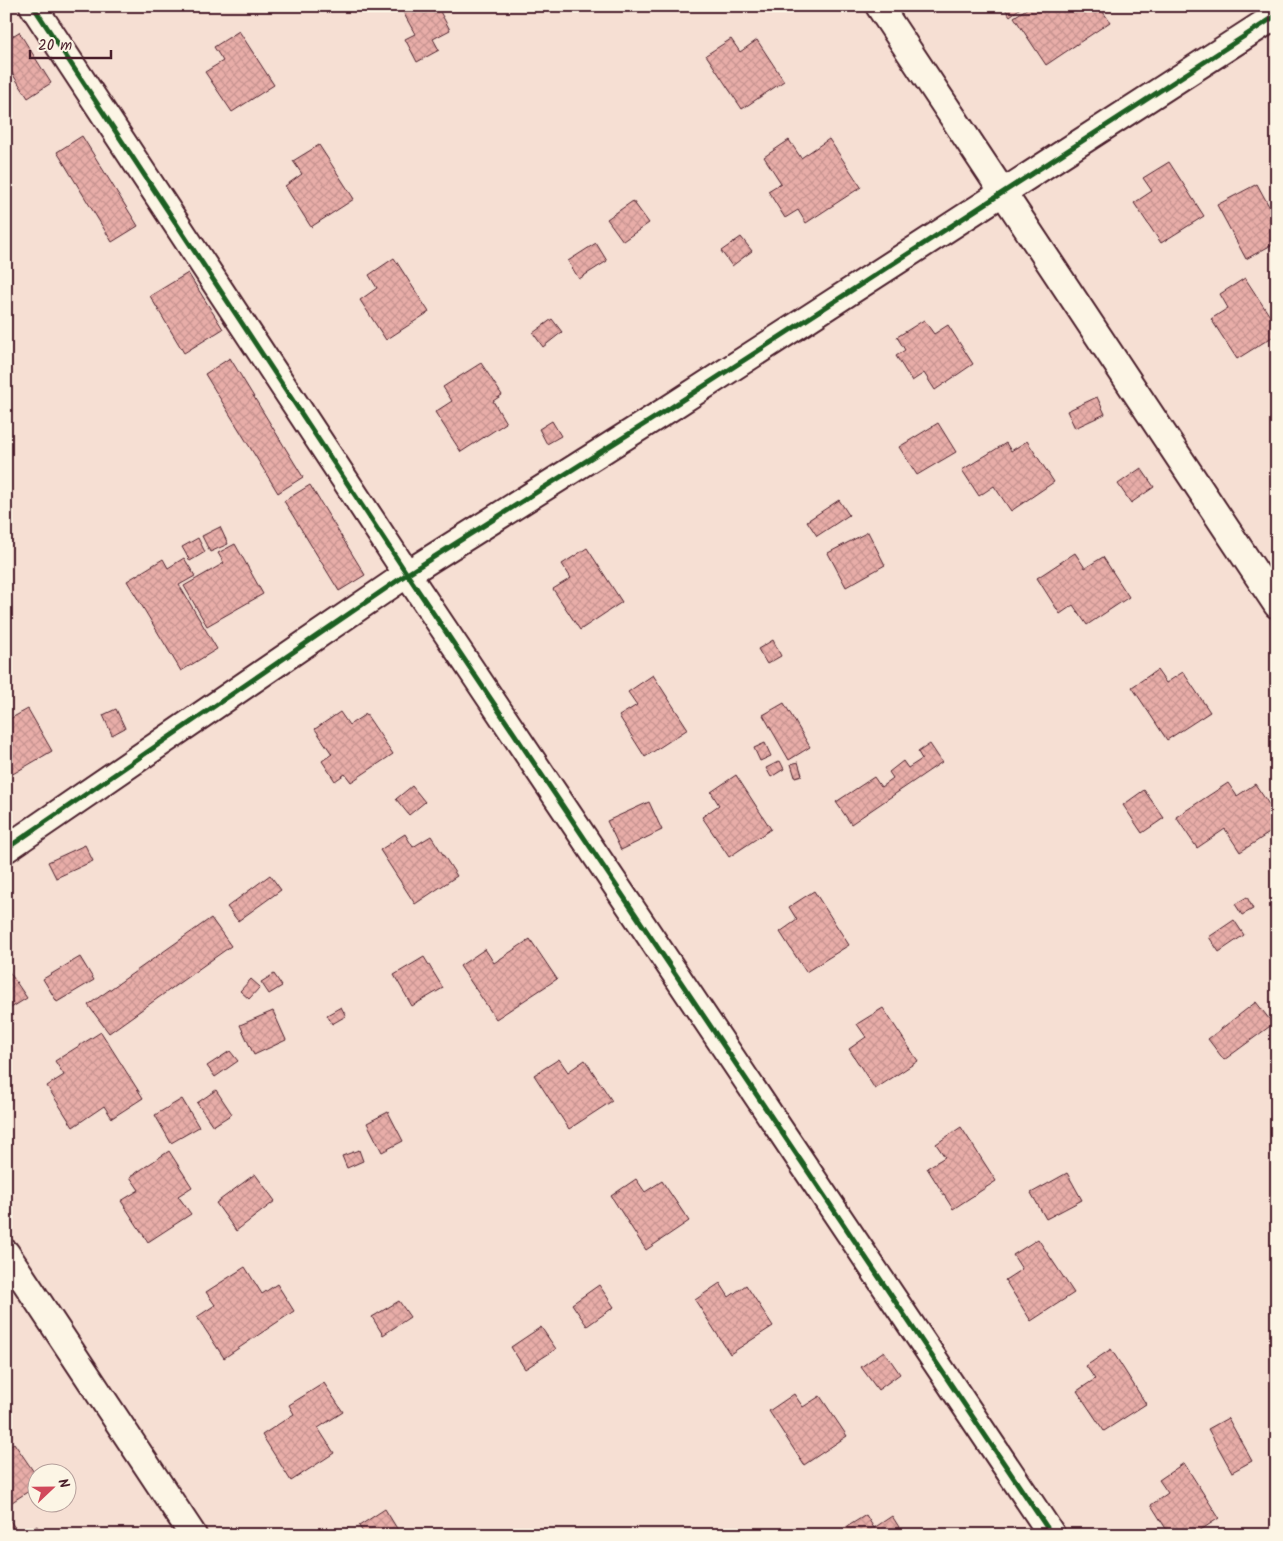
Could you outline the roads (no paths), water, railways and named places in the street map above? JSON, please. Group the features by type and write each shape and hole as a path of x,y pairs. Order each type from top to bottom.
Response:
{"street":[{"path":"33,6 406,574 1052,1535"},
{"path":"879,6 1277,605"},
{"path":"6,849 406,574 678,402 1277,15"},
{"path":"6,1254 193,1535"}]}
